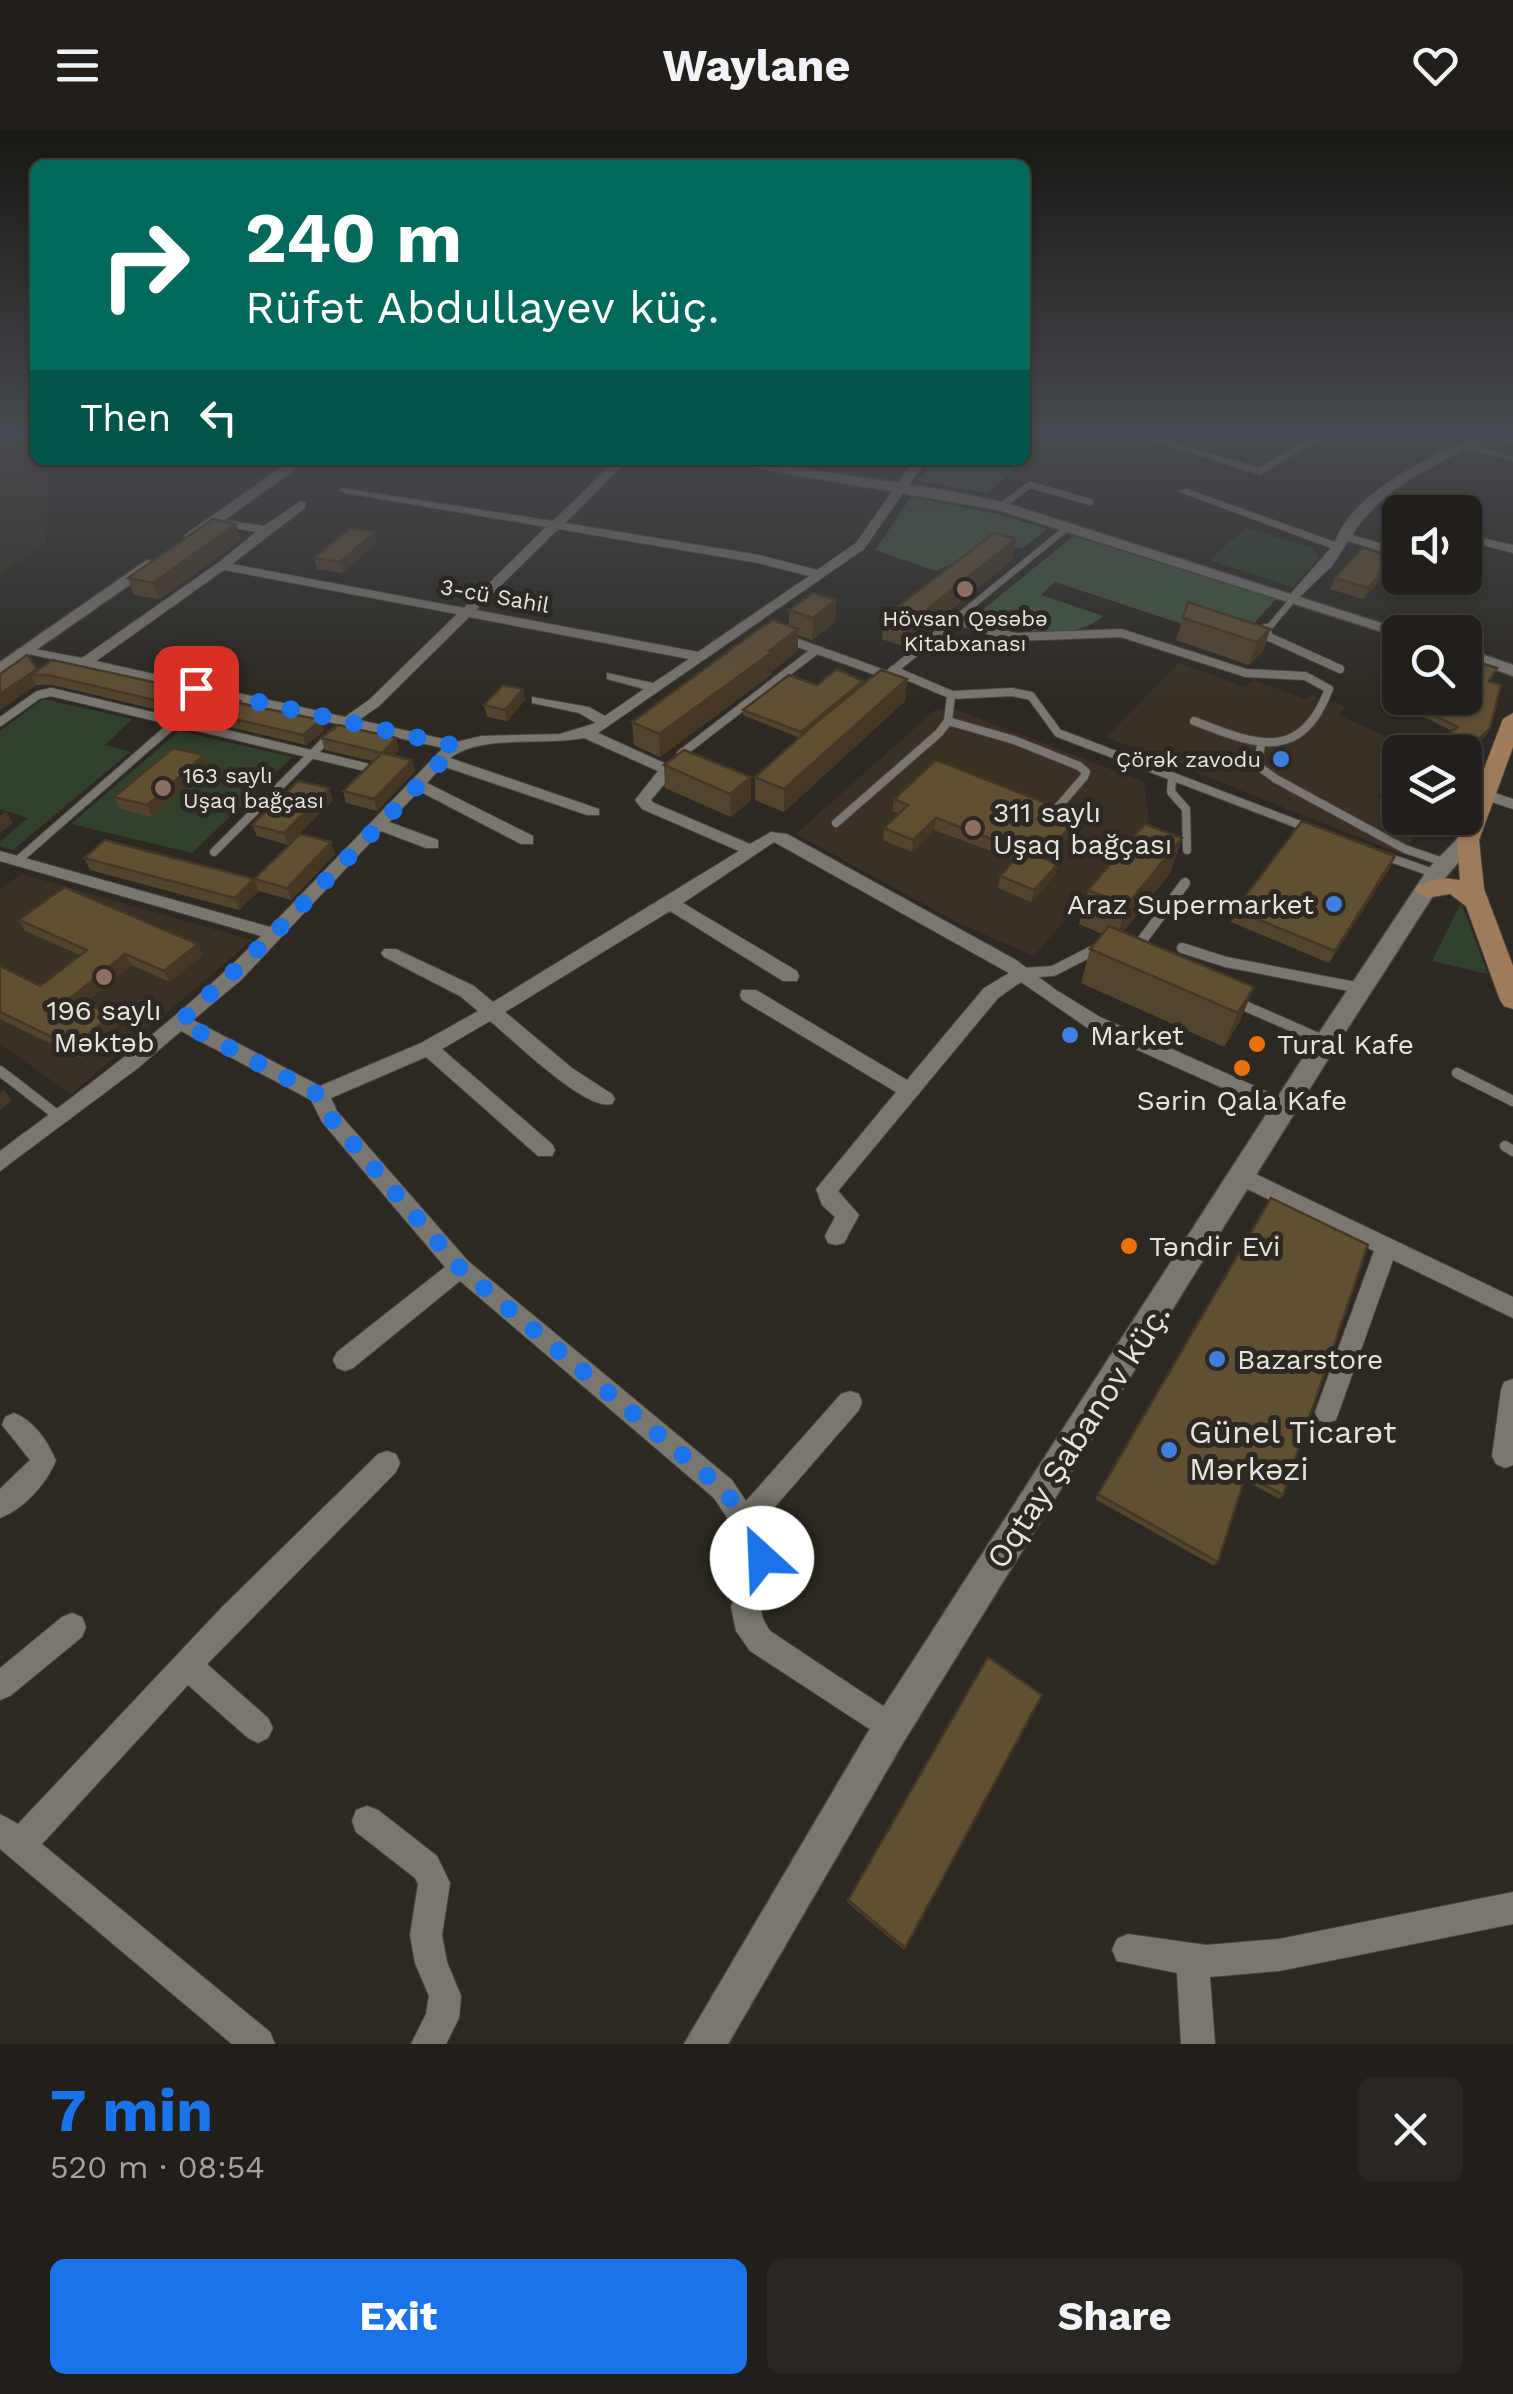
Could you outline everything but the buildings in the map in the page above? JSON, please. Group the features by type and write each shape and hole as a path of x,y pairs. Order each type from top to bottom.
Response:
{"main road":[{"path":"1512,728 1468,840 1476,902 1513,1000"},
{"path":"1436,876 1456,885 1476,902"}],"street":[{"path":"0,670 211,523"},
{"path":"227,523 266,530"},
{"path":"84,662 222,566 275,523"},
{"path":"547,523 759,559 820,575"},
{"path":"28,650 456,746 564,740 607,723 702,656 753,627 868,538 878,523"},
{"path":"1059,523 1382,626"},
{"path":"1284,523 1382,549"},
{"path":"1294,598 1328,563 1352,523"},
{"path":"345,723 374,703 557,525"},
{"path":"1482,541 1513,549"},
{"name":"3-cü Sahil","path":"222,566 702,656"},
{"path":"1482,659 1513,671"},
{"path":"612,676 656,688"},
{"path":"537,700 584,710 607,723"},
{"path":"587,734 668,770"},
{"path":"0,1163 180,1022 274,934 456,746"},
{"path":"689,758 668,770 642,800 750,850"},
{"path":"440,760 593,812"},
{"path":"417,784 528,840"},
{"path":"1486,795 1513,804"},
{"path":"379,824 432,844"},
{"path":"319,1095 428,1048 493,1012 671,904 763,840 781,838 948,927 1093,1022 1286,1108"},
{"name":"Oqtay Şabanov küç.","path":"706,2044 891,1728 1361,988 1436,876 1468,840"},
{"path":"0,873 8,858 274,934"},
{"path":"671,904 790,976"},
{"path":"390,953 467,991 565,1073 605,1099"},
{"path":"836,1236 848,1215 830,1199 827,1189 990,993 1022,973"},
{"path":"750,995 910,1091"},
{"path":"180,1022 319,1095 329,1116 460,1268 723,1489 747,1520 762,1558 745,1607 746,1620 760,1641 891,1728"},
{"path":"428,1048 545,1150"},
{"path":"1243,1177 1513,1308"},
{"path":"1328,1412 1386,1245"},
{"path":"345,1360 460,1268"},
{"path":"1505,1456 1513,1390"},
{"path":"747,1520 850,1402"},
{"path":"0,1505 36,1474 43,1461 39,1450 14,1425"},
{"path":"258,2044 10,1838 387,1463"},
{"path":"0,1686 72,1627"},
{"path":"186,1665 258,1728"},
{"path":"366,1820 426,1867 434,1883 426,1935 431,1964 444,1996 442,2018 428,2044"},
{"path":"1128,1950 1192,1959 1280,1955 1513,1908"},
{"path":"1192,1959 1198,2044"}],"lane":[{"path":"872,687 1068,526"},
{"path":"1012,552 1030,558"},
{"path":"1294,598 1266,628 1269,637 1340,670"},
{"path":"953,621 1015,637 1121,634 1246,672 1304,676 1329,689 1326,699 1296,738 1284,745 1261,744 1194,721"},
{"path":"769,633 950,695 1013,691 1029,695 1040,702 1048,726 1058,733 1313,829"},
{"path":"689,758 816,650"},
{"path":"0,722 38,694 51,692 365,767"},
{"path":"836,823 948,721 950,695"},
{"path":"948,721 1014,740 1079,766 1086,772 1084,777 1058,807"},
{"path":"8,858 176,722"},
{"path":"214,852 310,753 345,723"},
{"path":"1261,744 1258,766 1405,848 1436,876"},
{"path":"1172,778 1171,792 1186,809 1187,850"},
{"path":"1366,848 1436,876"},
{"path":"1130,956 1184,883"},
{"path":"1022,973 1054,971 1098,948 1148,964"},
{"path":"1182,948 1221,964 1322,976 1361,988"},
{"path":"1220,995 1326,1042"},
{"path":"0,1071 61,1118"},
{"path":"1457,1073 1513,1101"}],"shaded area":[{"path":"0,523 46,523 46,543 0,574"},
{"name":"Çörək zavodu","path":"1179,663 1245,687 1253,680 1306,699 1311,695 1346,706 1338,715 1383,735 1382,790 1377,797 1382,799 1382,835 1416,835 1401,854 1106,737"},
{"name":"311 saylı Uşaq bağçası","path":"954,709 1144,782 1149,822 1034,956 957,922 796,834 935,710"},
{"name":"196 saylı Məktəb","path":"21,874 252,940 71,1094 0,1044 0,889"}],"green space":[{"path":"893,523 1028,523 1047,529 1022,549 989,540 936,571 875,550"},
{"path":"1246,528 1312,548 1319,558 1292,587 1209,560"},
{"path":"1073,536 1276,599 1237,642 1055,582 1041,595 1103,616 1091,625 1058,632 1022,630 973,618"},
{"path":"43,699 132,719 105,745 130,752 13,850 0,846 0,842 28,818 0,809 0,731"},
{"path":"179,731 292,757 192,853 71,824"},
{"path":"1461,903 1488,974 1432,961"}],"place":[{"name":"Hövsan Qəsəbə Kitabxanası","path":"965,589"},
{"name":"Çörək zavodu","path":"1281,759"},
{"name":"163 saylı Uşaq bağçası","path":"163,788"},
{"name":"311 saylı Uşaq bağçası","path":"973,828"},
{"name":"Araz Supermarket","path":"1334,904"},
{"name":"196 saylı Məktəb","path":"104,977"},
{"name":"Market","path":"1070,1035"},
{"name":"Tural Kafe","path":"1257,1044"},
{"name":"Sərin Qala Kafe","path":"1242,1068"},
{"name":"Təndir Evi","path":"1129,1246"},
{"name":"Bazarstore","path":"1217,1359"},
{"name":"Günel Ticarət Mərkəzi","path":"1169,1450"}],"route":[{"path":"196,688 456,746 234,975 180,1022 319,1095 329,1116 460,1268 723,1489 747,1520 760,1544 762,1558"}]}
